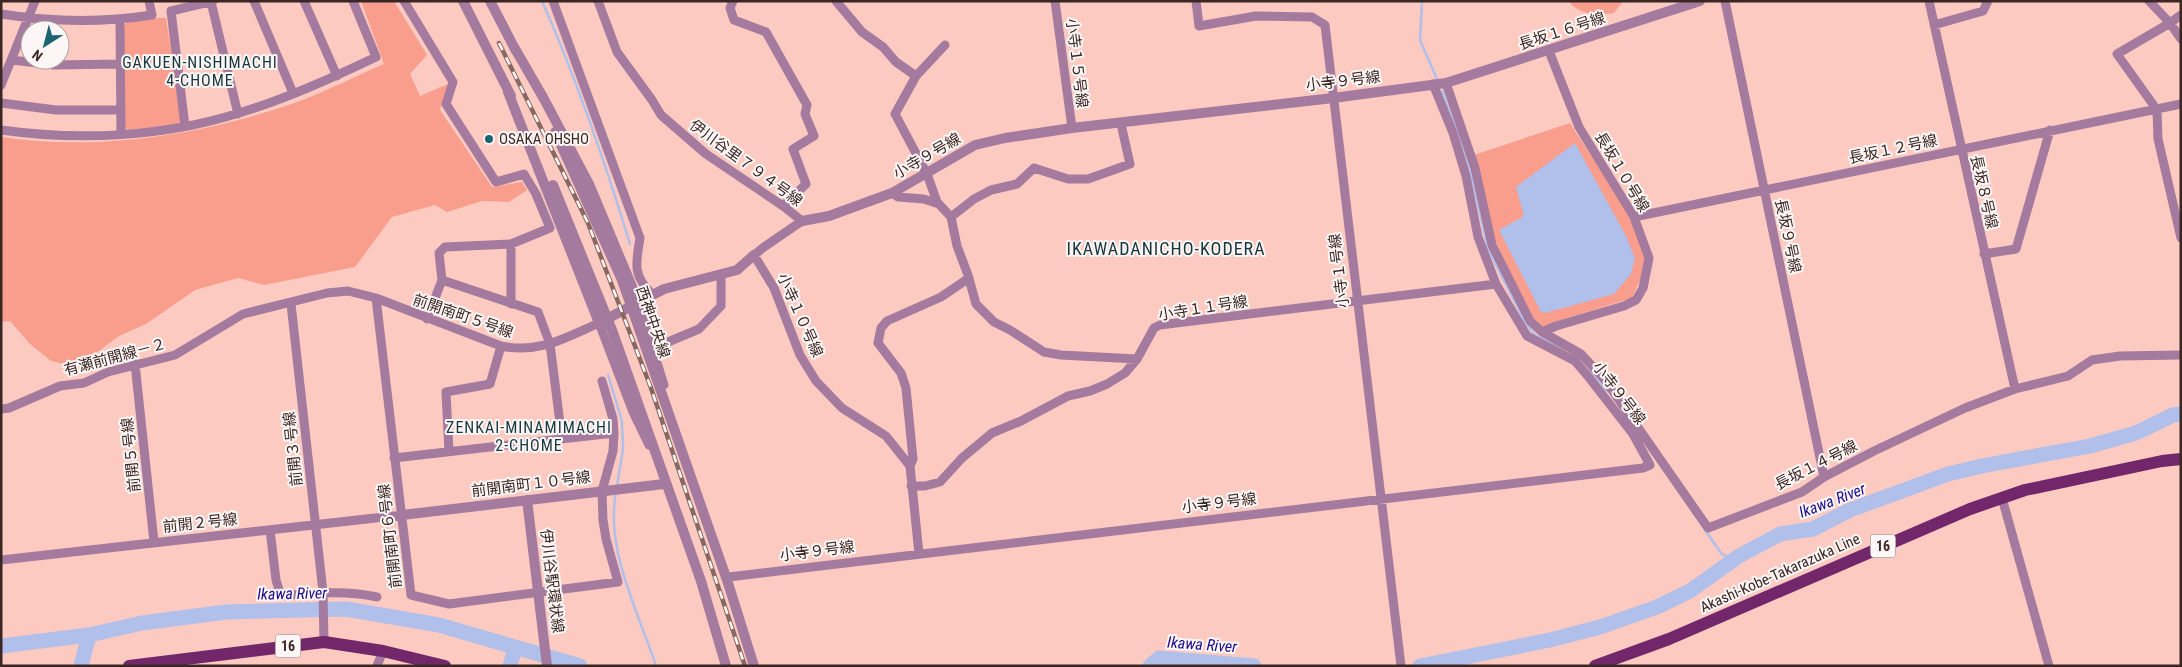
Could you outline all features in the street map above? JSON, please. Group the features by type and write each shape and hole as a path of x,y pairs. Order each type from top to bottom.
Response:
{"main road":[{"name":"Akashi-Kobe-Takarazuka Line","path":"1595,666 1669,639 1970,509 2025,490 2162,461 2181,459"},
{"name":"16","path":"130,666 324,638 436,665"}],"street":[{"path":"1,85 35,1"},
{"path":"1,14 65,21 120,20 152,15 149,1"},
{"path":"254,1 294,93"},
{"path":"304,1 337,76"},
{"path":"1,130 72,136 121,134 185,126 238,114 337,76 376,57 353,1"},
{"path":"404,1 452,82 446,104 496,182 524,174 536,194 550,228 511,244 445,247 439,253 442,280 426,319"},
{"path":"463,1 553,185 592,278 701,581 724,664"},
{"name":"西神中央線","path":"490,1 576,178 622,280 728,583 755,666"},
{"path":"553,1 640,238 636,268 645,288 652,294"},
{"name":"伊川谷里７９４号線","path":"598,1 617,52 661,115 706,154 783,206 802,222"},
{"path":"733,1 730,8 734,20 766,32 807,105 805,114 814,136 793,149 806,184 783,206"},
{"path":"836,1 862,32 883,47 896,62 916,76"},
{"name":"小寺１５号線","path":"1055,1 1072,128"},
{"name":"小寺１号線","path":"1196,1 1199,26 1256,16 1312,17 1325,25 1356,302 1401,666"},
{"name":"長坂１６号線","path":"1433,84 1446,83 1550,51 1700,1"},
{"name":"長坂９号線","path":"1725,1 1824,477"},
{"name":"長坂８号線","path":"1929,1 1960,149 2015,389"},
{"path":"1934,25 1983,11 1988,1"},
{"path":"2149,1 2181,39"},
{"path":"185,126 171,11 212,2 238,114"},
{"path":"2181,15 2170,24 2117,54 2157,110 2158,140 2181,238"},
{"path":"120,20 121,134"},
{"path":"945,45 916,76 895,114 927,174 939,204 951,217 957,246 976,304 994,322 1044,352 1061,355 1137,360"},
{"path":"514,47 589,184 638,301"},
{"name":"長坂１０号線","path":"1542,332 1624,306 1636,300 1643,288 1649,258 1634,217 1579,127 1550,51"},
{"path":"12,60 54,65 120,64"},
{"path":"1446,83 1474,168 1481,223"},
{"name":"小寺９号線","path":"599,324 652,294 699,279 721,276 737,270 764,247 802,222 829,216 892,193 975,145 1005,138 1072,128 1121,124 1433,84 1453,133 1481,223 1496,284 1527,336 1575,361 1656,462 1643,468 729,577"},
{"path":"508,92 633,412 664,484 724,664"},
{"path":"1,103 56,110 120,110"},
{"name":"長坂１２号線","path":"1634,217 2181,104"},
{"path":"951,217 974,199 991,190 1017,184 1034,168 1068,179 1088,179 1130,164 1121,124"},
{"path":"1984,254 2016,249 2050,130"},
{"path":"892,193 898,197 924,199 939,204"},
{"name":"長坂１４号線","path":"1481,223 1530,321 1542,332 1580,354 1605,380 1656,462 1708,528 1802,492 1824,477 1874,451 1965,408 2015,389 2068,376 2092,360 2120,356 2181,355"},
{"path":"511,244 511,304"},
{"name":"小寺１０号線","path":"754,255 774,288 800,355 816,381 842,408 886,436 910,466"},
{"path":"668,342 699,329 721,306 721,276"},
{"path":"919,554 911,486 910,466 913,459 906,388 901,373 878,343 882,328 887,321 941,297 969,278"},
{"path":"442,280 538,312 550,344 562,439"},
{"name":"小寺１１号線","path":"911,486 925,486 940,482 962,458 992,433 1021,421 1068,396 1090,392 1125,373 1137,360 1154,328 1160,325 1496,284"},
{"name":"有瀬前開線－２","path":"1,409 60,386 84,382 108,372 175,355 243,314 327,294 348,291 376,298"},
{"name":"前開南町５号線","path":"376,298 426,319 501,346 518,350 550,344 599,324"},
{"name":"前開南町６号線","path":"376,298 411,595 449,604 618,582 606,539 604,490 613,451 614,433 613,419 602,381"},
{"name":"西神中央線","path":"638,301 667,396 729,577 755,666"},
{"name":"前開３号線","path":"291,304 323,592 324,638"},
{"path":"450,452 446,392 490,384 501,346"},
{"name":"前開５号線","path":"135,364 154,542"},
{"path":"394,458 614,433"},
{"name":"前開南町１０号線","path":"402,515 664,484"},
{"path":"2002,498 2049,666"},
{"name":"伊川谷駅環状線","path":"527,500 545,640 546,666"},
{"name":"前開２号線","path":"1,560 402,515"},
{"path":"270,530 276,580 281,596 323,592 358,593 377,597"},
{"path":"377,666 383,651"}],"shaded area":[{"path":"361,1 394,1 427,55 410,74 420,96 448,84 440,110 492,187 522,182 527,190 509,202 482,201 447,212 435,205 392,217 355,267 264,285 238,278 195,290 146,324 119,336 92,356 67,365 51,361 30,344 10,321 1,322 1,137 38,141 76,142 152,137 228,123 300,101 384,64"},
{"path":"1568,1 1623,1 1614,13 1601,14 1584,12"},
{"path":"166,18 182,120 178,125 128,130 123,127 123,28 127,22"},
{"path":"1570,123 1628,215 1644,252 1645,265 1632,298 1555,322 1541,329 1532,319 1494,238 1474,155"}],"water":[{"path":"1575,143 1627,238 1635,258 1631,274 1614,294 1545,313 1541,312 1499,230 1524,216 1516,187"}],"waterway":[{"path":"542,1 590,121 630,244"},
{"path":"1422,1 1420,40 1437,79"},
{"path":"1442,91 1469,165 1488,249 1527,326 1536,336 1565,350"},
{"path":"1590,370 1607,391"},
{"path":"608,375 622,421 623,449 617,486"},
{"name":"Ikawa River","path":"1420,666 1550,640 1600,627 1657,607 1690,591 1739,556 1780,534 1813,529 1850,510 1948,474 2090,446 2136,433 2173,415 2181,414"},
{"path":"616,492 614,514 619,558 656,666"},
{"path":"1705,530 1721,553 1729,558 1739,556"},
{"name":"Ikawa River","path":"1,646 89,635 142,623 226,612 346,609 439,625 580,666"},
{"path":"81,666 89,635"},
{"path":"510,666 515,648"},
{"name":"Ikawa River","path":"1150,666 1159,658 1254,666"}],"railway":[{"path":"499,43 588,223 651,388 745,666"}],"place":[{"name":"OSAKA OHSHO","path":"489,139"}],"district":[{"name":"GAKUEN-NISHIMACHI 4-CHOME","path":"200,71"},
{"name":"IKAWADANICHO-KODERA","path":"1166,249"},
{"name":"ZENKAI-MINAMIMACHI 2-CHOME","path":"529,436"}]}
